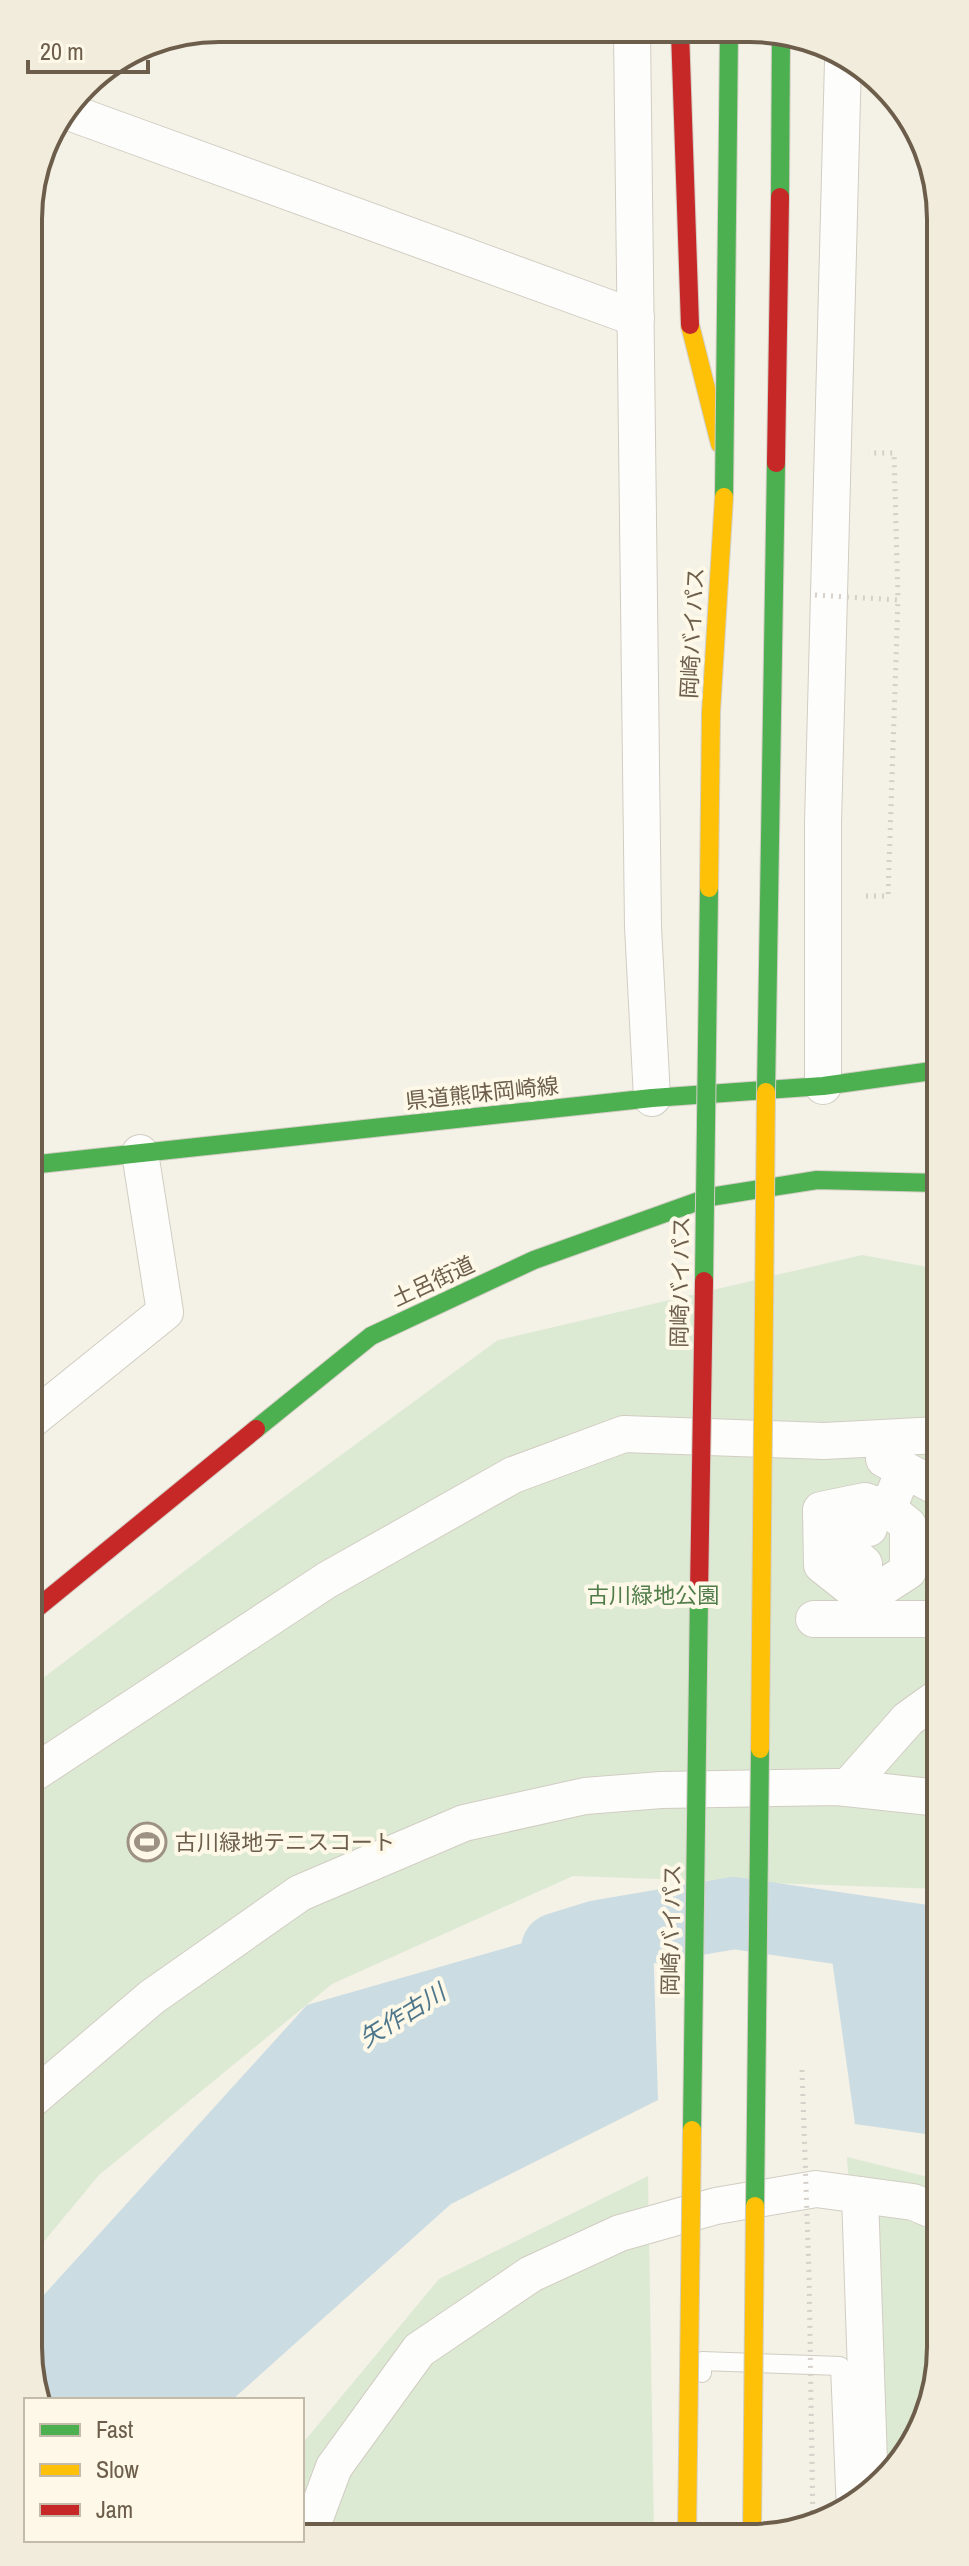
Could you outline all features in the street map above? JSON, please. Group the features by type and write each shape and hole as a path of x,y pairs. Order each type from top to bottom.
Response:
{"main road":[{"path":"680,42 688,319 726,470"},
{"name":"岡崎バイパス","path":"687,2524 711,712 726,470 729,42"},
{"path":"752,2524 770,713 781,45"},
{"path":"779,308 796,253 799,115"},
{"name":"県道熊味岡崎線","path":"42,1164 652,1098 823,1086 927,1072"},
{"name":"土呂街道","path":"42,1604 371,1336 534,1260 710,1197 817,1180 927,1183"},
{"path":"754,2278 775,2306"},
{"path":"772,2357 777,2382"}],"street":[{"path":"632,42 643,927 652,1098"},
{"path":"823,1086 823,823 843,69"},
{"path":"77,115 636,318"},
{"path":"42,1411 165,1312 140,1153"},
{"path":"42,1768 327,1580 513,1475 624,1434 824,1441 927,1436"},
{"path":"849,1440 927,1482"},
{"path":"877,1514 904,1470"},
{"path":"814,1619 864,1594 908,1571 908,1525 877,1514 865,1501 821,1510 822,1565 864,1594 927,1615"},
{"path":"847,1788 908,1719 927,1705"},
{"path":"42,2091 152,1997 300,1893 464,1823 585,1796 661,1790 847,1788 927,1797"},
{"path":"313,2524 334,2467 419,2350 531,2274 620,2233 716,2206 816,2189 913,2202 927,2208"},
{"path":"860,2195 869,2477"}],"lane":[{"path":"703,2524 702,2361 772,2357 840,2366 845,2495"},
{"path":"766,2523 772,2357"}],"path":[{"path":"866,896 888,896 898,600 894,453 868,453"},
{"path":"815,595 898,600"}],"green space":[{"name":"古川緑地公園","path":"862,1255 927,1267 927,1889 573,1876 332,1984 99,2175 42,2244 42,1679 498,1340"},
{"path":"847,2157 927,2177 927,2359 924,2382 914,2415 903,2436 883,2464 867,2479"},
{"path":"648,2176 654,2524 304,2524 304,2442 439,2279"}],"water":[{"path":"824,1902 927,1928 927,2134 855,2124"},
{"path":"652,1906 658,2100 451,2204 234,2398 49,2398 42,2347 42,2297 307,2005"}],"waterway":[{"name":"矢作古川","path":"557,1949 599,1936 734,1913 927,1941"}],"traffic: fast":[{"path":"724,497 729,42"},
{"path":"780,197 781,45"},
{"path":"766,1092 776,463"},
{"path":"704,1281 709,888"},
{"path":"42,1164 652,1098 823,1086 927,1072"},
{"path":"256,1429 371,1336 534,1260 710,1197 817,1180 927,1183"},
{"path":"692,2130 699,1594"},
{"path":"755,2206 760,1749"}],"traffic: slow":[{"path":"690,325 720,444"},
{"path":"709,888 711,712 724,497"},
{"path":"760,1749 766,1092"},
{"path":"687,2524 692,2130"},
{"path":"752,2524 755,2206"}],"traffic: jam":[{"path":"680,42 690,325"},
{"path":"776,463 780,197"},
{"path":"699,1594 704,1281"},
{"path":"42,1604 256,1429"}],"place":[{"name":"古川緑地テニスコート","path":"147,1842"}]}
